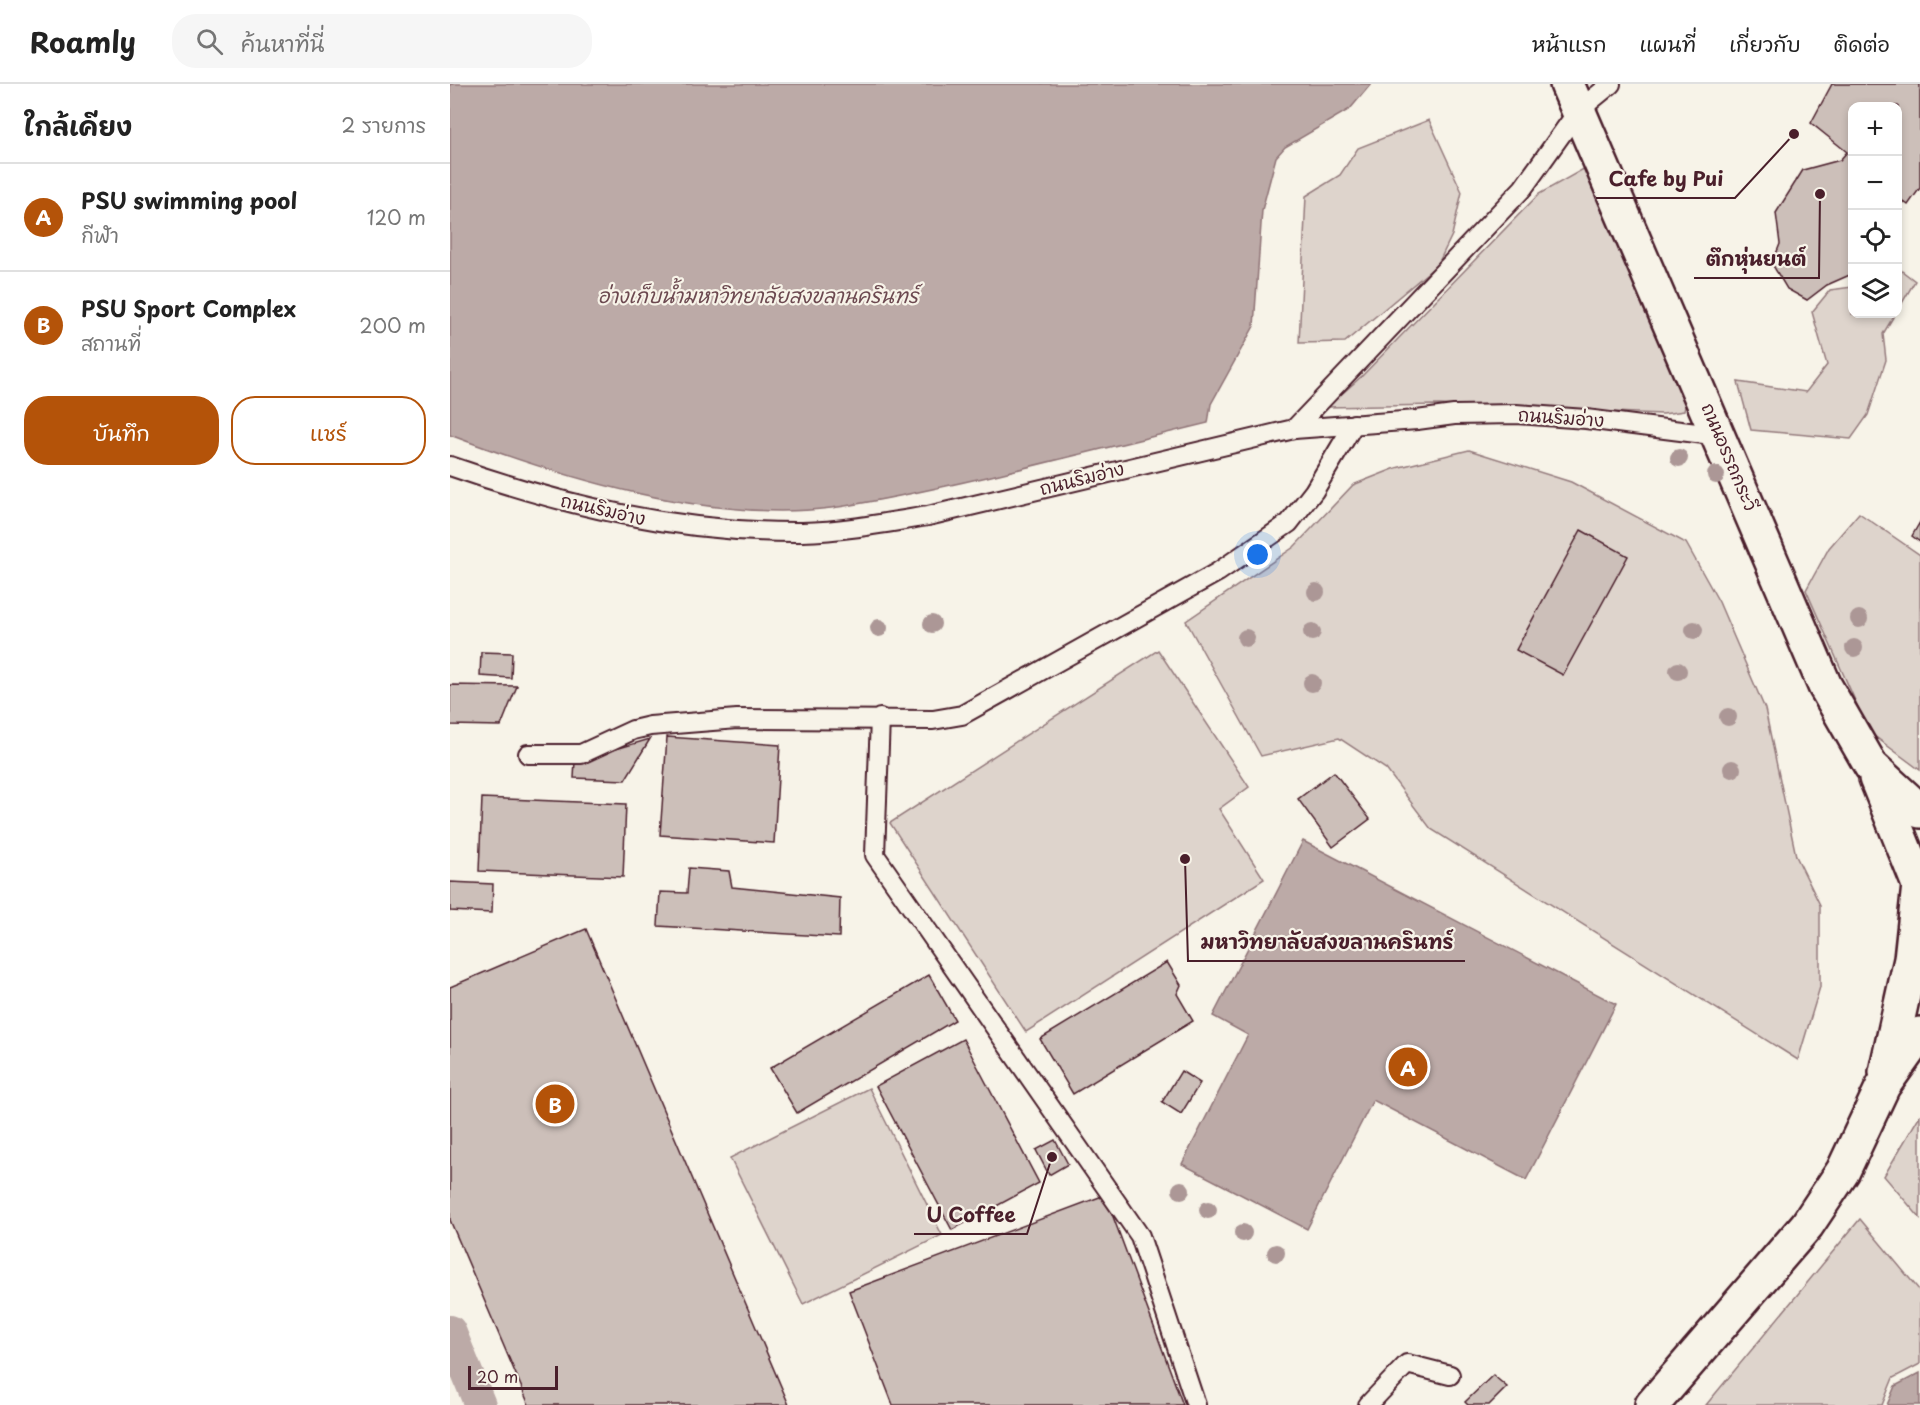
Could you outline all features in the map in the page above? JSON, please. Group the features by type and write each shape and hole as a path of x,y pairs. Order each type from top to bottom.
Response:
{"street":[{"name":"ถนนอรรถกระวี","path":"1572,97 1720,436 1825,686 1871,766 1920,811"},
{"path":"1871,766 1920,883 1920,900"},
{"path":"1883,1086 1911,959 1920,883"},
{"path":"1652,1405 1807,1225 1843,1171 1883,1086 1920,1034"}],"lane":[{"path":"1293,429 1523,188 1572,97 1611,84"},
{"name":"ถนนริมอ่าง","path":"450,466 522,491 627,517 723,530 803,532 879,525 928,516 1293,429 1454,415 1537,414 1720,436"},
{"path":"528,754 581,754 633,730 651,726 737,718 933,720 962,715 1218,572 1289,523 1314,491 1353,423"},
{"path":"880,718 875,855 1140,1236 1196,1405"},
{"path":"1368,1405 1407,1364 1450,1375"}],"shaded area":[{"path":"1429,120 1462,192 1452,235 1438,264 1345,342 1299,343 1306,196 1340,175 1358,148"},
{"path":"1587,167 1688,393 1684,411 1663,414 1439,405 1327,407 1362,376 1539,194"},
{"path":"1902,271 1915,281 1902,303"},
{"path":"1848,288 1848,318 1893,318 1883,334 1886,360 1868,415 1851,439 1751,430 1738,382 1806,392 1827,365 1812,312 1830,290"},
{"path":"1469,450 1571,482 1686,543 1719,602 1765,709 1796,856 1820,905 1820,987 1798,1060 1431,829 1386,769 1339,738 1261,756 1186,621 1294,547 1353,485 1396,468"},
{"path":"1859,513 1920,555 1920,770 1869,732 1806,590 1829,548"},
{"path":"1158,650 1249,787 1219,809 1264,879 1026,1032 890,823"},
{"path":"869,1088 942,1235 803,1304 730,1158"},
{"path":"1920,1115 1920,1218 1884,1176"},
{"path":"1860,1219 1920,1291 1920,1364 1893,1378 1882,1405 1706,1405"}],"water":[{"name":"อ่างเก็บน้ำมหาวิทยาลัยสงขลานครินทร์","path":"450,84 1371,84 1350,109 1285,147 1276,157 1262,210 1254,326 1211,404 1208,423 910,494 831,508 784,511 736,509 686,503 637,493 540,467 450,435"},
{"path":"1303,841 1616,1004 1526,1180 1373,1100 1307,1229 1182,1164 1248,1035 1213,1016"},
{"path":"1920,1373 1920,1405 1887,1405 1895,1386"}],"building":[{"path":"1832,84 1920,84 1920,188 1908,205 1902,200 1902,102 1848,102 1848,276 1827,285 1807,300 1787,289 1772,264 1780,244 1776,213 1803,170 1840,160 1847,152 1811,123"},
{"path":"1920,522 1920,542 1912,536"},
{"path":"1581,530 1628,556 1563,675 1516,650"},
{"path":"481,652 512,653 511,678 480,676"},
{"path":"450,685 517,686 501,726 450,725"},
{"path":"667,737 780,745 774,843 660,835"},
{"path":"650,739 625,780 574,778 575,761"},
{"path":"1334,772 1370,819 1333,847 1298,799"},
{"path":"482,798 626,804 623,877 479,871"},
{"path":"689,868 729,871 732,887 840,898 839,937 658,926 660,892 687,893"},
{"path":"450,882 493,884 492,913 450,911"},
{"path":"586,929 789,1405 529,1405 450,1220 450,987"},
{"path":"1167,962 1181,985 1177,994 1193,1021 1073,1094 1040,1039"},
{"path":"929,975 955,1020 797,1113 770,1068"},
{"path":"963,1039 1039,1183 952,1230 876,1086"},
{"path":"1181,1071 1200,1083 1181,1114 1162,1102"},
{"path":"1055,1140 1068,1164 1049,1175 1036,1150"},
{"path":"1105,1195 1183,1405 893,1405 849,1291"},
{"path":"1493,1375 1507,1387 1489,1405 1468,1405 1465,1402"}],"waterway":[{"path":"450,1331 480,1405"}],"place":[{"name":"Cafe by Pui","path":"1794,134"},
{"name":"ตึกหุ่นยนต์","path":"1820,194"},
{"name":"มหาวิทยาลัยสงขลานครินทร์","path":"1185,859"},
{"name":"PSU swimming pool","path":"1408,1067"},
{"name":"PSU Sport Complex","path":"555,1104"},
{"name":"U Coffee","path":"1052,1157"}]}
